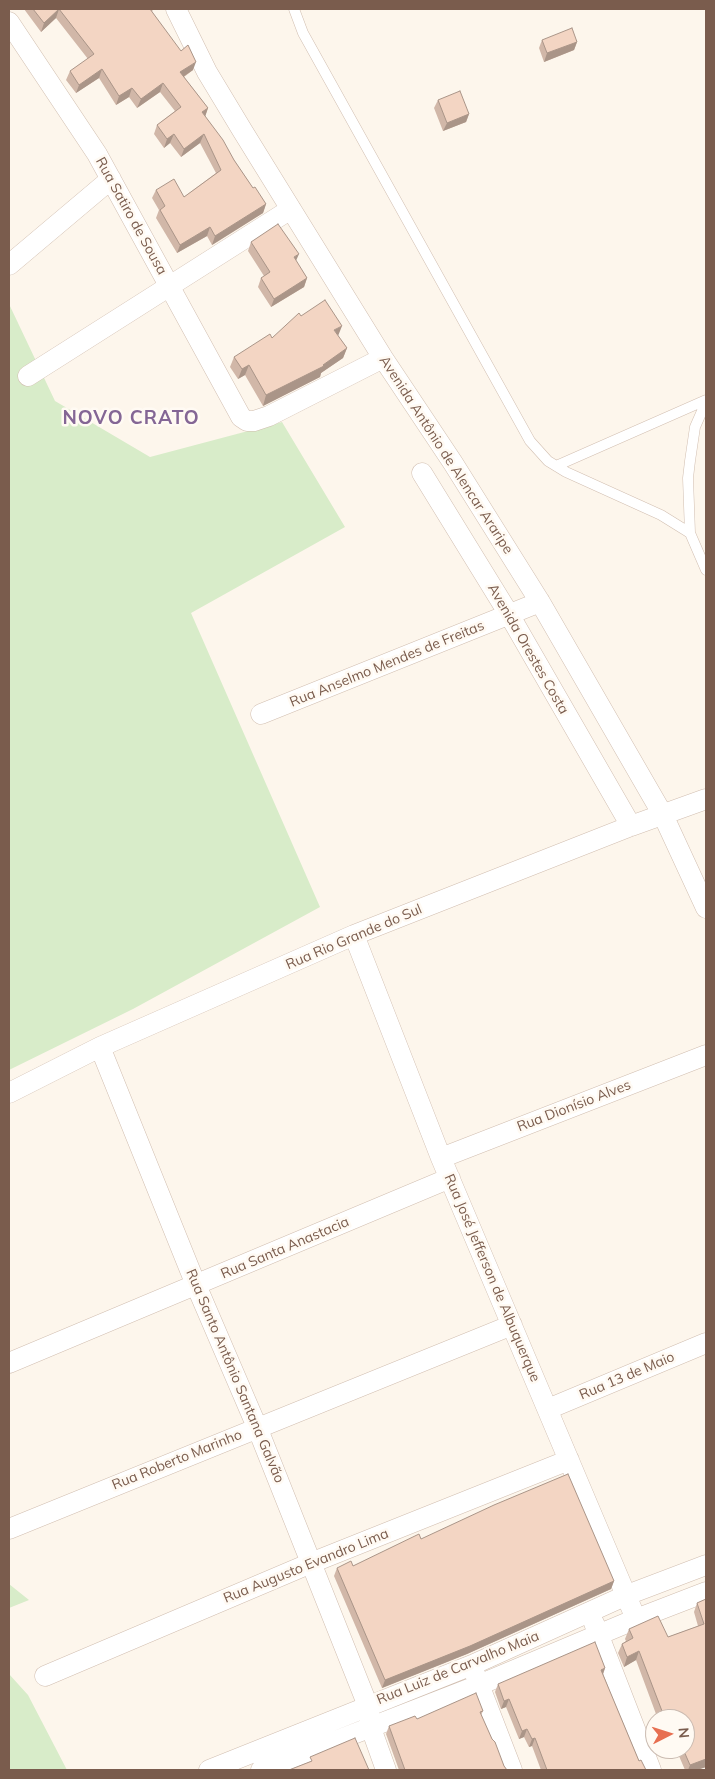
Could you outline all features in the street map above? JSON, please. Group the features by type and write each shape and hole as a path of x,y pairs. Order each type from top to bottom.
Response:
{"street":[{"name":"Avenida Antônio de Alencar Araripe","path":"176,9 207,72 291,209 383,358 453,463 540,602 664,815 706,908"},
{"name":"Rua Satiro de Sousa","path":"9,22 97,154 241,417 248,421 254,421 269,416 383,358"},
{"path":"9,265 111,179"},
{"path":"28,376 291,209"},
{"name":"Avenida Orestes Costa","path":"422,472 510,616 631,826"},
{"name":"Rua Anselmo Mendes de Freitas","path":"261,714 510,616 540,602"},
{"name":"Rua Rio Grande do Sul","path":"9,1093 100,1047 354,935 631,826 706,799"},
{"name":"Rua José Jefferson de Albuquerque","path":"354,935 441,1158 636,1619"},
{"name":"Rua Santo Antônio Santana Galvão","path":"100,1047 196,1285 257,1428 368,1706 370,1728 386,1770"},
{"name":"Rua Dionísio Alves","path":"441,1158 706,1055"},
{"name":"Rua Santa Anastacia","path":"9,1363 450,1178"},
{"name":"Rua Roberto Marinho","path":"9,1530 512,1324"},
{"name":"Rua 13 de Maio","path":"548,1409 706,1343"},
{"name":"Rua Augusto Evandro Lima","path":"45,1676 311,1563 569,1460"},
{"name":"Rua Luiz de Carvalho Maia","path":"221,1768 368,1706 472,1665 627,1595 706,1565"},
{"name":"Rua Luiz de Carvalho Maia","path":"262,1770 479,1685 636,1619 706,1592"},
{"path":"590,1612 650,1770"},
{"path":"472,1665 512,1770"}],"lane":[{"path":"294,9 308,41 530,441 542,455 576,478 661,515 690,533"},
{"path":"556,466 706,401"},
{"path":"706,401 696,427 688,478 690,533 706,570"}],"green space":[{"path":"9,304 55,401 150,457 282,422 345,527 191,613 320,907 133,1009 9,1070"},
{"path":"9,1584 29,1600 9,1608"},
{"path":"9,1674 28,1695 67,1770 9,1770"}],"building":[{"path":"33,9 59,9 44,23"},
{"path":"59,9 150,9 181,51 188,45 196,62 180,72 208,108 202,112 223,140 253,188 255,187 266,204 215,236 210,227 180,245 160,210 165,206 156,190 174,179 184,197 221,170 204,134 184,149 174,134 167,139 157,125 181,107 163,83 141,99 132,88 119,96 102,69 79,85 70,71 94,54"},
{"path":"572,28 577,42 547,53 542,40"},
{"path":"460,91 469,114 447,123 438,100"},
{"path":"278,224 299,254 294,257 307,278 274,299 261,278 270,272 251,242"},
{"path":"325,300 342,326 334,330 347,348 324,366 266,395 249,365 242,369 234,357 270,334 272,338 299,313 301,316"},
{"path":"568,1474 614,1581 470,1646 385,1680 337,1568 351,1561 353,1566 419,1534 421,1539 494,1505"},
{"path":"706,1599 706,1759 690,1765 687,1759 695,1759 695,1709 661,1709 639,1651 627,1657 622,1644 633,1638 629,1629 658,1616 668,1637 704,1624 697,1603"},
{"path":"595,1642 605,1668 601,1670 639,1761 641,1760 646,1770 547,1770 535,1738 532,1739 527,1729 522,1731 509,1699 504,1701 498,1684"},
{"path":"476,1693 483,1711 480,1712 507,1770 405,1770 389,1726 415,1716 417,1719"},
{"path":"355,1738 369,1770 289,1770 312,1761 310,1757"}],"district":[{"name":"NOVO CRATO","path":"131,418"}]}
